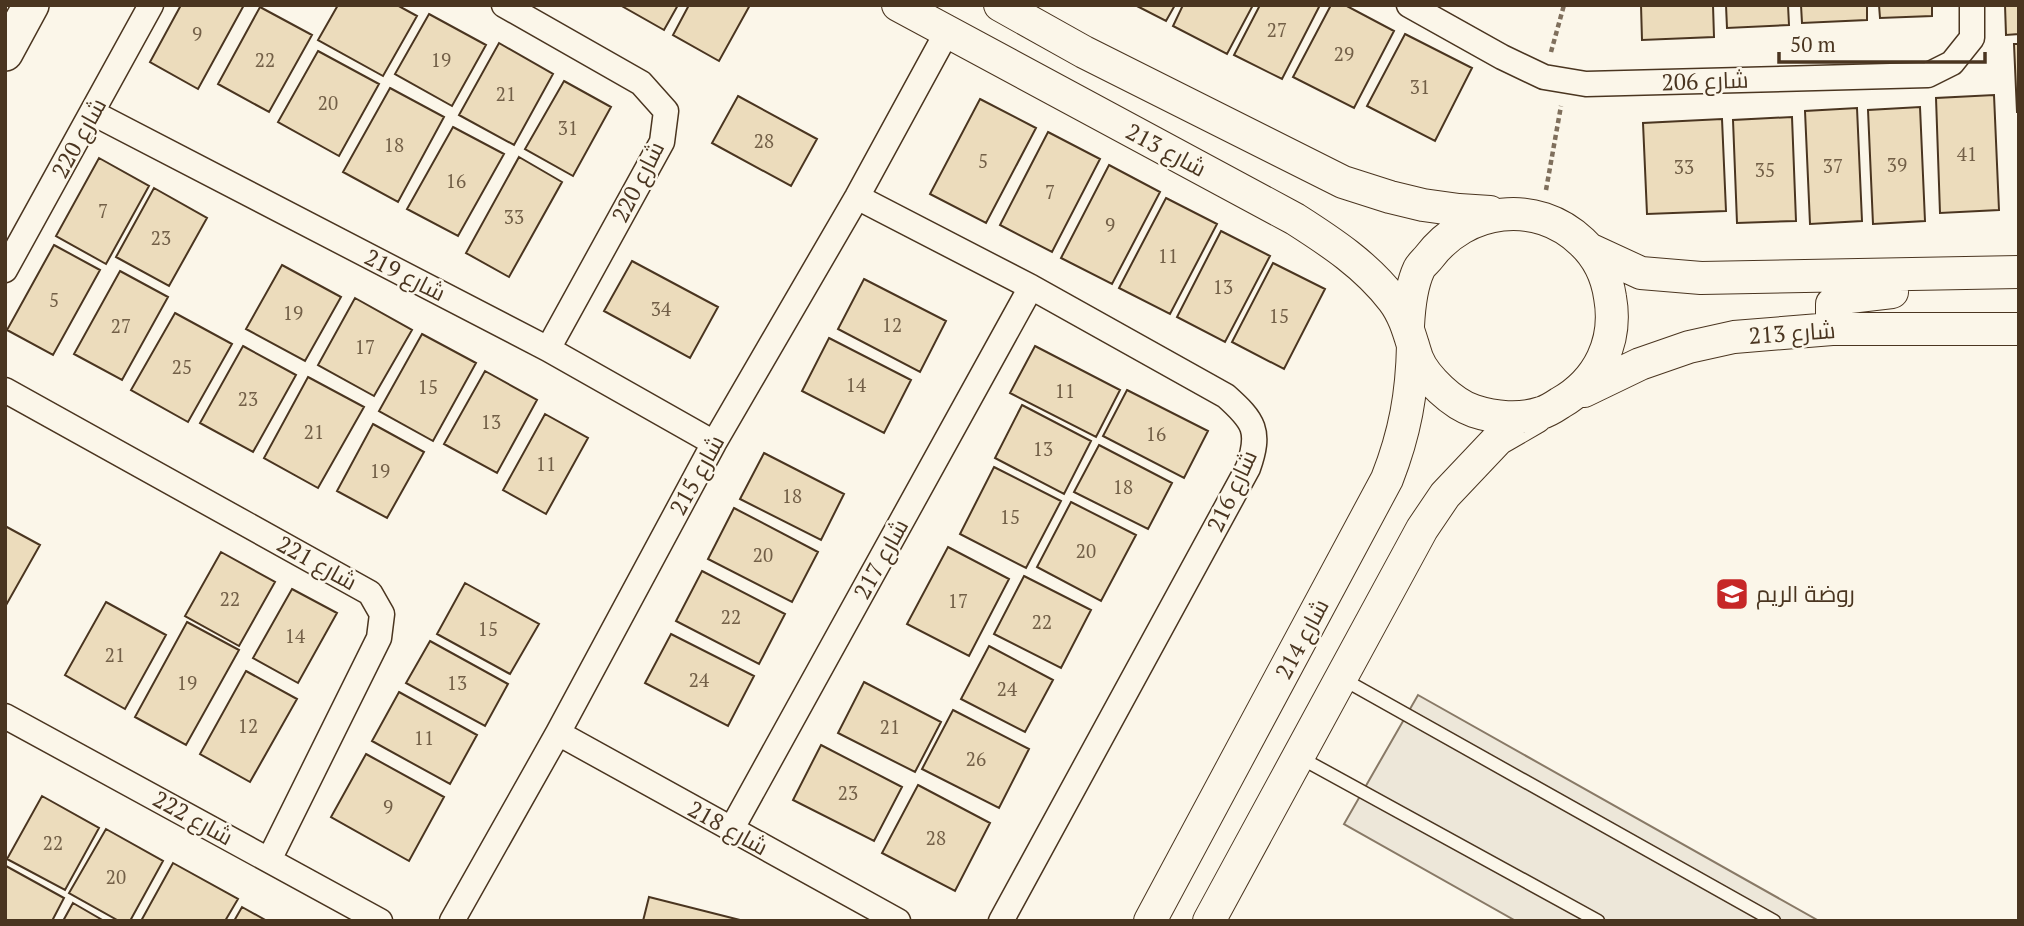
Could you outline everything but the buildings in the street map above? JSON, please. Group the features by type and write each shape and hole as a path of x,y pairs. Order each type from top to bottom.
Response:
{"main road":[{"path":"5,53 31,5"}],"street":[{"name":"شارع 220","path":"5,270 151,5"},
{"name":"شارع 220","path":"504,5 641,83 666,111 662,142 548,349"},
{"name":"شارع 213","path":"898,5 1295,219 1353,258 1377,281 1394,301 1411,335"},
{"path":"1000,5 1084,52 1343,182 1423,205 1458,211 1541,217 1573,233 1589,249 1607,280 1613,324 1612,334 1599,367 1576,394 1498,439 1446,495 1422,529 1209,921"},
{"name":"شارع 206","path":"1409,5 1502,57 1555,79 1586,84 1928,75 1952,63 1972,38 1972,5"},
{"name":"شارع 215","path":"452,921 558,733 714,443 857,197 947,32"},
{"name":"شارع 219","path":"93,113 548,349 714,443"},
{"name":"شارع 216","path":"857,197 1031,287 1226,396 1245,413 1254,429 1256,447 1248,468 1001,921"},
{"path":"1506,213 1471,221 1440,241 1419,269 1409,304 1411,335 1418,360 1439,389 1471,410 1506,418 1542,414"},
{"path":"1589,249 1641,274 1671,277 2019,272"},
{"path":"1832,329 1832,304 1841,298 1904,289 1942,273"},
{"name":"شارع 217","path":"731,830 1031,287"},
{"name":"شارع 213","path":"1576,394 1640,364 1689,347 1734,337 1832,329 2019,329"},
{"name":"شارع 214","path":"1150,921 1387,479 1400,446 1409,408 1413,378 1411,335"},
{"name":"شارع 221","path":"5,390 370,593 382,614 379,638 269,860"},
{"name":"شارع 222","path":"5,716 380,921"},
{"name":"شارع 218","path":"558,733 898,921"}],"lane":[{"path":"1340,678 1774,921"},
{"path":"1298,757 1598,921"}],"path":[{"path":"1541,217 1564,5"}],"shaded area":[{"path":"1418,695 1819,921 1516,921 1344,824"}],"place":[{"name":"روضة الريم","path":"1732,594"}]}
